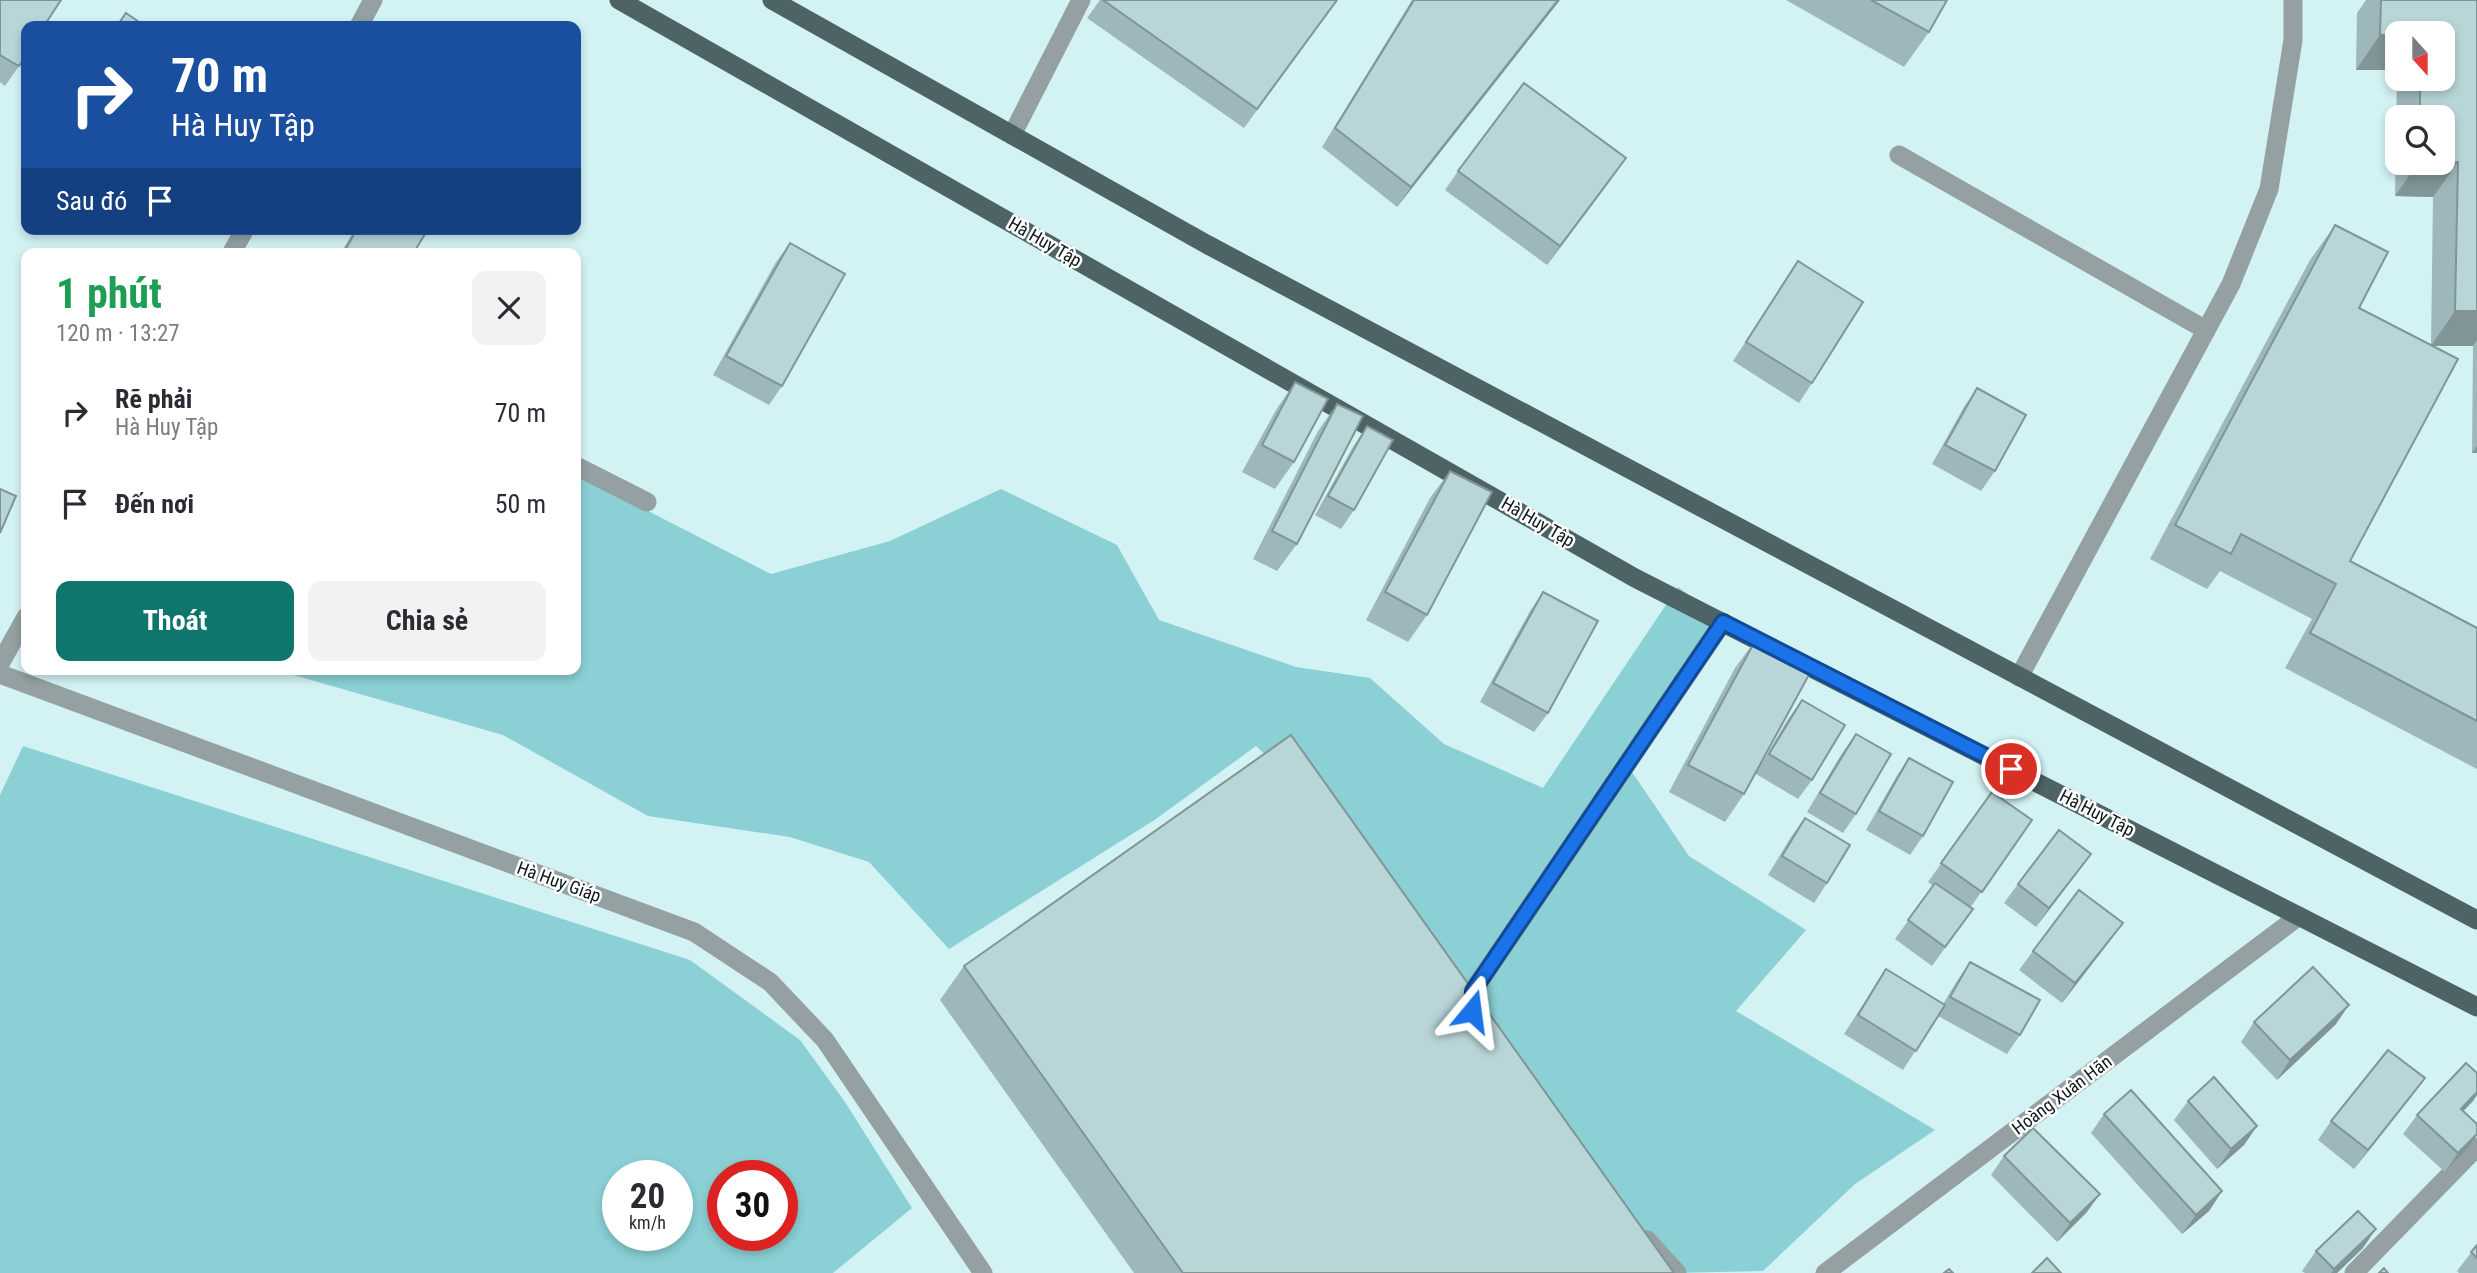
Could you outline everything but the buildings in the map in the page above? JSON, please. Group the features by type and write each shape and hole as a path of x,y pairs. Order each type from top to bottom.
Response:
{"main road":[{"name":"Hà Huy Tập","path":"619,0 1635,578 2477,1007"},
{"path":"772,0 1208,245 2477,920"}],"street":[{"path":"362,21 373,0"},
{"path":"1012,135 1081,0"},
{"path":"2019,677 2231,284 2269,189 2293,40 2293,0"},
{"path":"1899,155 2206,330"},
{"path":"581,469 646,502"},
{"path":"1488,1034 1472,1011 1473,991 1723,622"},
{"path":"0,664 21,626"},
{"name":"Hà Huy Giáp","path":"0,674 694,932 770,982 825,1040 983,1273"},
{"name":"Hoàng Xuân Hãn","path":"1825,1273 2299,916"},
{"path":"2354,1273 2477,1147"},
{"path":"1630,1221 1676,1273"}],"shaded area":[{"path":"581,477 771,574 890,541 1001,489 1117,545 1159,620 1296,667 1370,678 1444,744 1543,788 1678,587 1719,617 1632,772 1689,856 1806,930 1736,1011 1935,1130 1855,1184 1763,1271 1671,1273 1332,818 1256,746 1156,819 949,949 869,862 790,837 648,816 503,735 293,675 581,675"},
{"path":"23,746 690,960 800,1040 845,1102 912,1208 833,1273 0,1273 0,795"}],"route":[{"path":"1472,1011 1473,991 1723,622 2011,769"}]}
